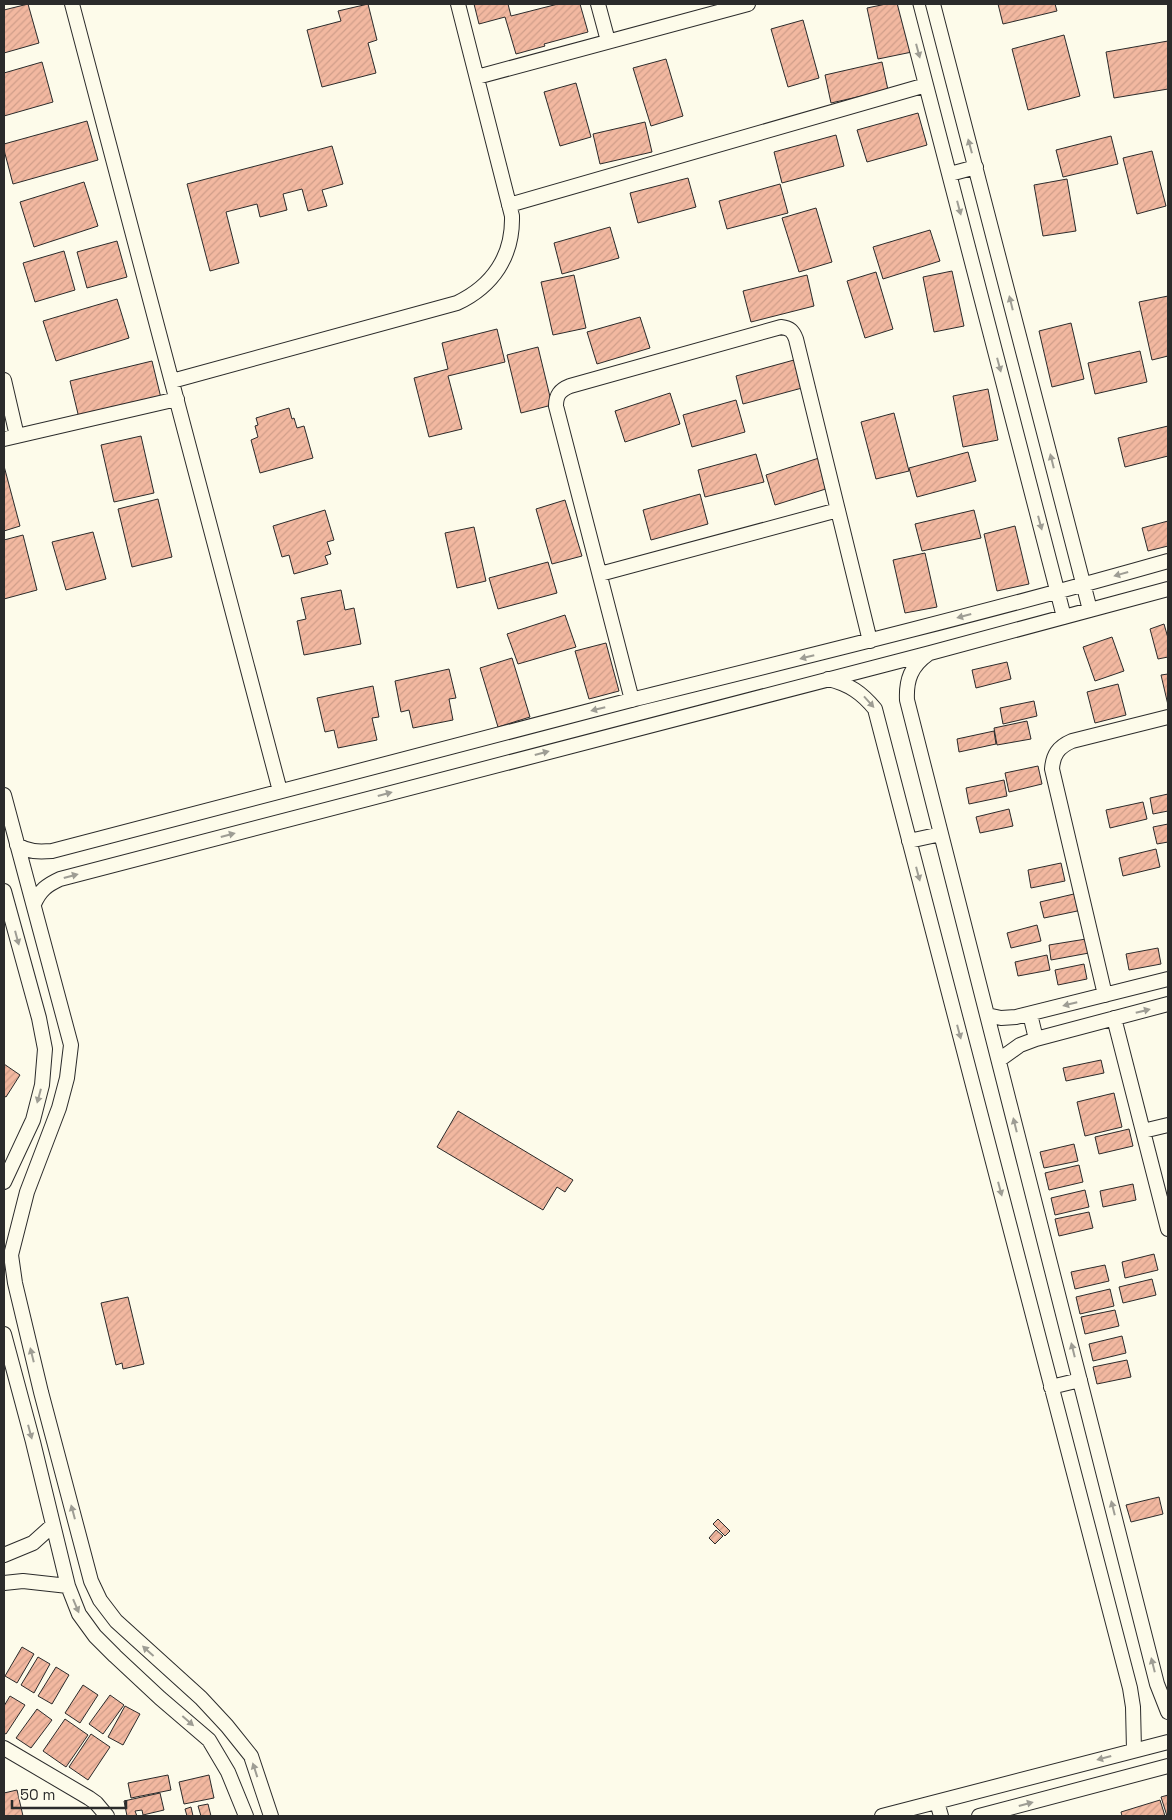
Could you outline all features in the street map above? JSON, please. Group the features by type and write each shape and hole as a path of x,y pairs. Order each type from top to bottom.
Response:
{"street":[{"path":"72,4 280,791"},
{"path":"172,381 448,305 468,298 479,291 496,274 507,252 512,229 510,204 458,4"},
{"path":"598,4 608,41"},
{"path":"477,77 748,4"},
{"path":"905,4 1064,616"},
{"path":"933,4 1090,610"},
{"path":"510,204 926,85"},
{"path":"950,174 976,167"},
{"path":"632,700 556,406 556,397 562,389 570,386 781,327 788,328 794,332 796,339 870,641"},
{"path":"4,380 10,438 177,399"},
{"path":"600,574 838,510"},
{"path":"17,845 26,850 36,852 52,851 632,700 870,641 1168,561"},
{"path":"34,904 39,893 46,886 60,879 930,653 1168,589"},
{"path":"930,653 918,661 910,672 906,686 907,700 1158,1684 1168,1712"},
{"path":"828,679 842,682 855,689 875,709 1130,1688 1133,1708 1134,1750"},
{"path":"1105,995 1052,769 1052,760 1056,751 1072,741 1168,718"},
{"path":"4,795 70,1045 67,1078 60,1108 27,1192 11,1255 15,1283 41,1392 91,1581 100,1600 116,1621 201,1698 251,1756 271,1816"},
{"path":"909,842 941,834"},
{"path":"4,890 39,1018 45,1049 42,1085 33,1120 4,1182"},
{"path":"987,1015 1001,1018 1030,1014 1168,979"},
{"path":"999,1060 1020,1045 1036,1039 1168,1004"},
{"path":"1030,1014 1036,1039"},
{"path":"1114,1018 1168,1229"},
{"path":"1143,1131 1168,1125"},
{"path":"4,1334 68,1586 79,1614 95,1636 160,1698 209,1740 228,1772 246,1816"},
{"path":"1051,1386 1080,1380"},
{"path":"21,1397 41,1392"},
{"path":"4,1555 33,1543 53,1525"},
{"path":"4,1583 23,1581 68,1586"},
{"path":"882,1816 1168,1742"},
{"path":"4,1748 89,1798 107,1816"},
{"path":"979,1816 1168,1766"},
{"path":"937,1802 941,1816"}],"building":[{"path":"28,4 39,43 4,53 4,10"},
{"path":"368,4 377,40 368,43 376,73 322,87 307,30 341,21 338,11"},
{"path":"474,4 508,4 511,16 558,4 580,4 588,32 516,54 505,17 479,24"},
{"path":"886,4 902,4 912,52 878,59 867,8"},
{"path":"998,4 1055,4 1057,11 1003,24"},
{"path":"803,20 819,78 788,87 771,29"},
{"path":"1064,35 1080,96 1028,110 1012,49"},
{"path":"1168,41 1168,89 1114,98 1106,52"},
{"path":"666,59 683,116 651,126 633,68"},
{"path":"42,62 53,102 4,116 4,73"},
{"path":"882,62 888,90 831,103 825,75"},
{"path":"576,83 591,137 560,146 544,92"},
{"path":"918,113 927,145 867,162 857,130"},
{"path":"87,121 98,160 13,184 4,144"},
{"path":"645,122 652,152 600,164 593,134"},
{"path":"836,135 844,166 782,183 774,152"},
{"path":"1111,136 1118,164 1063,177 1056,150"},
{"path":"332,146 343,184 322,190 327,206 308,211 302,189 283,194 287,210 260,217 257,204 226,212 239,263 210,271 187,184"},
{"path":"1152,151 1166,206 1137,214 1123,158"},
{"path":"688,178 696,207 638,223 630,193"},
{"path":"1067,179 1076,231 1043,236 1034,185"},
{"path":"84,182 98,226 34,247 20,202"},
{"path":"780,184 788,213 727,229 719,201"},
{"path":"816,208 832,262 799,272 782,218"},
{"path":"610,227 619,258 562,274 554,243"},
{"path":"930,230 940,261 883,279 873,247"},
{"path":"117,241 127,277 87,288 77,252"},
{"path":"64,251 75,290 35,302 23,263"},
{"path":"952,271 964,326 934,332 923,277"},
{"path":"876,272 893,329 865,338 847,281"},
{"path":"574,275 586,328 553,335 541,282"},
{"path":"807,275 814,306 751,322 743,291"},
{"path":"1168,296 1168,356 1152,360 1139,302"},
{"path":"117,299 129,338 56,361 43,321"},
{"path":"640,317 650,348 597,364 587,332"},
{"path":"1071,323 1084,379 1052,387 1039,331"},
{"path":"497,329 505,362 448,376 462,429 429,437 414,378 448,369 442,343"},
{"path":"538,347 552,405 521,413 507,355"},
{"path":"1140,351 1147,382 1095,394 1088,363"},
{"path":"794,360 802,388 743,404 736,376"},
{"path":"152,361 161,398 79,418 70,381"},
{"path":"988,389 998,440 963,447 953,396"},
{"path":"670,393 680,424 625,442 615,411"},
{"path":"736,400 745,432 692,447 683,415"},
{"path":"289,408 297,428 304,426 313,458 260,473 251,440 258,437 255,426 258,425 256,418"},
{"path":"894,413 909,471 876,479 861,422"},
{"path":"1168,426 1168,456 1125,467 1118,438"},
{"path":"141,436 154,493 114,502 101,445"},
{"path":"968,452 976,481 917,497 909,468"},
{"path":"756,454 764,482 705,497 698,470"},
{"path":"822,457 832,487 775,505 766,475"},
{"path":"4,466 20,526 4,531"},
{"path":"700,494 708,524 651,540 643,510"},
{"path":"158,499 172,557 132,567 118,509"},
{"path":"565,500 582,556 552,564 536,509"},
{"path":"325,510 334,540 327,542 331,554 325,556 328,564 294,574 289,555 282,557 273,526"},
{"path":"974,510 981,538 922,551 915,524"},
{"path":"1168,521 1168,546 1148,551 1142,528"},
{"path":"1015,526 1029,584 997,591 984,534"},
{"path":"474,527 486,581 457,588 445,533"},
{"path":"93,532 106,579 66,590 52,542"},
{"path":"23,535 37,590 4,599 4,540"},
{"path":"925,553 937,607 905,613 893,560"},
{"path":"548,562 557,593 498,609 489,578"},
{"path":"341,590 345,610 354,608 361,644 304,655 297,621 306,619 301,598"},
{"path":"565,615 576,647 518,664 507,634"},
{"path":"1164,624 1168,638 1168,657 1158,659 1150,629"},
{"path":"1112,637 1124,671 1095,681 1083,647"},
{"path":"606,643 619,691 589,699 575,651"},
{"path":"512,658 530,717 498,727 480,668"},
{"path":"1007,662 1011,679 976,688 972,670"},
{"path":"449,669 456,698 449,699 453,720 413,728 409,710 401,712 395,681"},
{"path":"1168,674 1168,705 1161,675"},
{"path":"1118,684 1126,715 1095,723 1087,692"},
{"path":"373,686 379,717 372,718 377,740 338,748 334,730 325,732 317,698"},
{"path":"1034,701 1037,716 1003,724 1000,708"},
{"path":"1027,721 1031,739 997,745 994,728"},
{"path":"994,731 996,744 959,752 957,739"},
{"path":"1038,766 1042,784 1009,792 1005,773"},
{"path":"1004,780 1007,796 969,804 966,788"},
{"path":"1168,794 1168,811 1153,814 1150,798"},
{"path":"1143,802 1147,819 1110,828 1106,810"},
{"path":"1009,809 1013,826 980,833 976,817"},
{"path":"1168,824 1168,842 1157,844 1153,827"},
{"path":"1156,849 1160,867 1123,876 1119,858"},
{"path":"1061,863 1065,881 1031,888 1028,870"},
{"path":"1078,893 1082,910 1044,918 1040,902"},
{"path":"1037,925 1041,941 1011,948 1007,933"},
{"path":"1086,939 1089,953 1051,960 1049,945"},
{"path":"1158,948 1161,964 1129,970 1126,954"},
{"path":"1047,955 1050,970 1018,976 1015,962"},
{"path":"1084,964 1087,979 1058,985 1055,970"},
{"path":"1101,1060 1104,1073 1066,1081 1063,1068"},
{"path":"4,1064 20,1075 6,1097 4,1096"},
{"path":"1114,1093 1122,1127 1085,1136 1077,1102"},
{"path":"458,1111 573,1180 565,1192 557,1187 543,1210 437,1147"},
{"path":"1129,1129 1133,1146 1099,1154 1095,1137"},
{"path":"1074,1144 1078,1161 1044,1168 1040,1152"},
{"path":"1079,1165 1083,1182 1049,1190 1045,1173"},
{"path":"1133,1184 1136,1200 1103,1207 1100,1191"},
{"path":"1085,1190 1089,1207 1055,1215 1051,1198"},
{"path":"1089,1212 1093,1228 1059,1236 1055,1219"},
{"path":"1154,1254 1158,1270 1125,1278 1122,1262"},
{"path":"1105,1265 1109,1281 1075,1289 1071,1272"},
{"path":"1152,1279 1156,1295 1123,1303 1119,1287"},
{"path":"1110,1289 1114,1306 1080,1314 1076,1297"},
{"path":"128,1297 144,1364 123,1369 122,1363 116,1365 101,1303"},
{"path":"1115,1310 1119,1326 1085,1334 1081,1317"},
{"path":"1122,1336 1126,1353 1093,1361 1089,1344"},
{"path":"1127,1360 1131,1377 1097,1384 1093,1367"},
{"path":"1159,1497 1163,1514 1131,1522 1126,1505"},
{"path":"718,1519 730,1531 725,1536 713,1524"},
{"path":"716,1530 723,1536 715,1544 709,1538"},
{"path":"22,1647 34,1654 17,1683 5,1676"},
{"path":"38,1657 50,1664 34,1693 21,1685"},
{"path":"56,1667 69,1675 52,1704 38,1696"},
{"path":"83,1685 98,1695 80,1723 65,1713"},
{"path":"110,1695 124,1705 103,1734 89,1724"},
{"path":"10,1696 25,1705 6,1734 4,1733 4,1706"},
{"path":"125,1706 140,1714 123,1745 108,1737"},
{"path":"37,1709 52,1720 31,1748 16,1738"},
{"path":"65,1719 88,1735 66,1767 43,1751"},
{"path":"91,1734 110,1747 88,1780 69,1767"},
{"path":"168,1775 171,1790 131,1798 128,1783"},
{"path":"209,1775 214,1798 184,1804 179,1782"},
{"path":"17,1790 23,1816 4,1816 4,1793"},
{"path":"160,1793 164,1810 143,1815 142,1810 135,1811 137,1816 127,1816 124,1801"},
{"path":"1168,1795 1168,1816 1167,1816 1161,1797"},
{"path":"1160,1800 1165,1816 1122,1816 1121,1812"},
{"path":"208,1804 211,1816 201,1816 198,1806"},
{"path":"191,1807 193,1816 187,1816 185,1809"}]}
